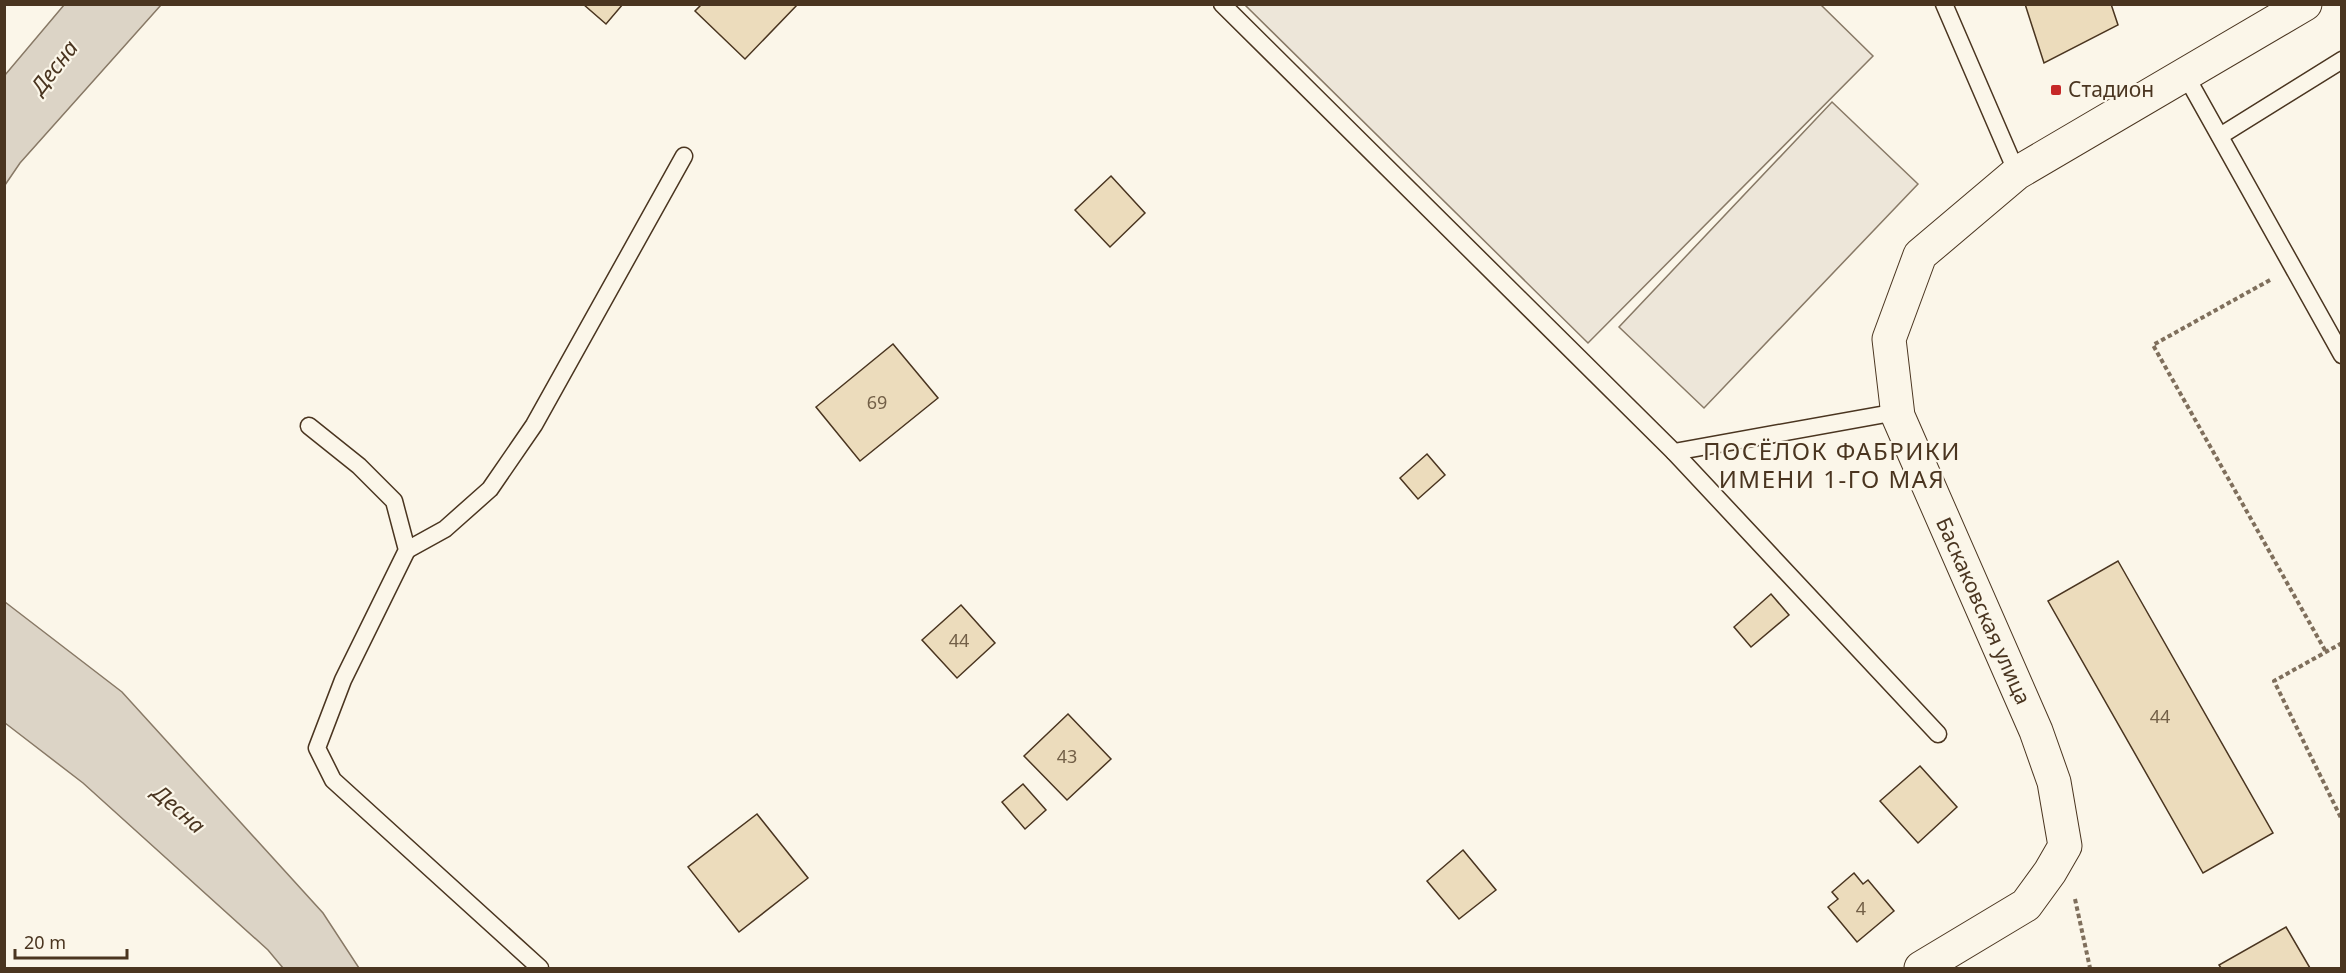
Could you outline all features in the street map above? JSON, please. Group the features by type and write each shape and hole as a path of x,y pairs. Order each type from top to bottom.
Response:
{"street":[{"name":"Баскаковская улица","path":"2065,846 2054,782 2036,731 1897,412 1889,339 1920,255 2018,172 2186,76 2305,4"},
{"path":"1921,969 2026,905 2050,873 2065,846"}],"lane":[{"path":"1222,4 1674,452 1938,734"},
{"path":"1944,4 2018,172"},
{"path":"2220,136 2342,60"},
{"path":"2186,76 2342,354"},
{"path":"540,969 333,780 317,748 343,680 407,550 445,529 490,489 534,425 684,156"},
{"path":"1674,452 1897,412"},
{"path":"309,426 359,466 394,501 407,550"}],"path":[{"path":"2293,267 2153,345 2326,652"},
{"path":"2342,643 2274,681 2342,819"},
{"path":"2065,846 2090,969"}],"shaded area":[{"path":"1245,5 1821,5 1873,56 1588,343"},
{"path":"1832,102 1918,184 1704,408 1619,327"}],"water":[{"name":"Десна","path":"64,5 161,5 20,163 5,185 5,75"},
{"name":"Десна","path":"5,602 122,692 323,913 359,968 283,968 268,950 83,783 5,723"}],"building":[{"path":"583,4 623,4 606,24"},
{"path":"702,4 798,4 745,59 695,11"},
{"path":"2025,4 2111,4 2118,25 2044,63"},
{"path":"1111,176 1145,213 1110,247 1075,210"},
{"path":"893,344 938,398 860,461 816,407"},
{"path":"1427,454 1445,475 1418,499 1400,478"},
{"path":"2118,561 2273,833 2203,873 2048,601"},
{"path":"1771,594 1789,615 1751,647 1734,627"},
{"path":"961,605 995,643 957,678 922,640"},
{"path":"1068,714 1111,759 1067,800 1024,756"},
{"path":"1920,766 1957,807 1918,843 1880,801"},
{"path":"1023,784 1046,810 1025,829 1002,802"},
{"path":"757,814 808,878 739,932 688,867"},
{"path":"1463,850 1496,890 1459,919 1427,881"},
{"path":"1854,873 1863,884 1868,880 1894,911 1857,942 1828,907 1838,899 1832,892"},
{"path":"2286,927 2310,968 2221,968 2219,965"}],"place":[{"name":"Стадион","path":"2056,90"}],"district":[{"name":"ПОСЁЛОК ФАБРИКИ ИМЕНИ 1-ГО МАЯ","path":"1832,466"}]}
